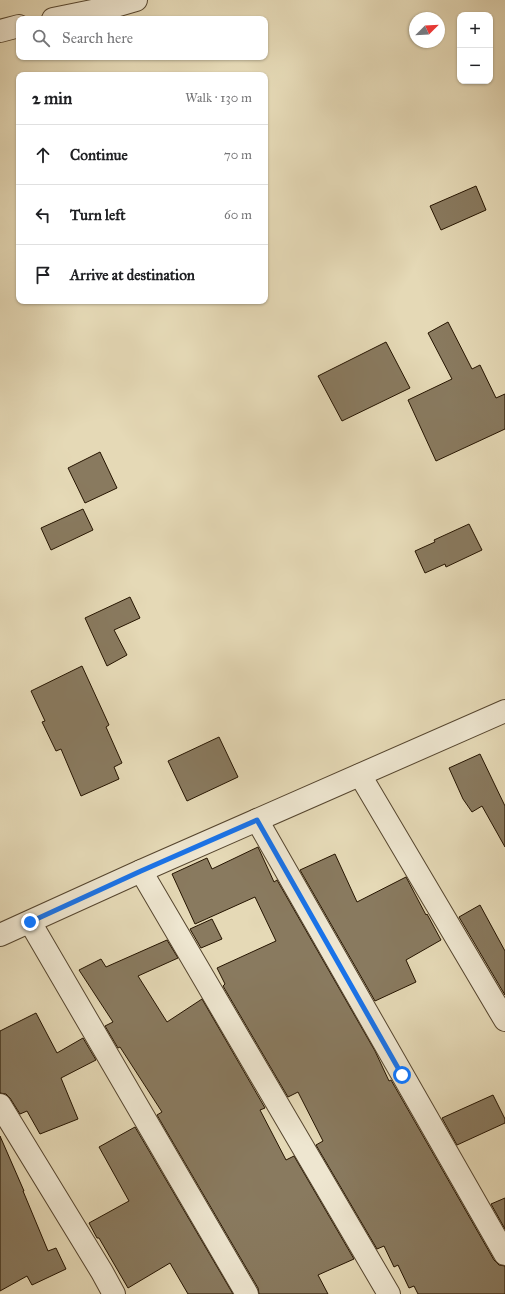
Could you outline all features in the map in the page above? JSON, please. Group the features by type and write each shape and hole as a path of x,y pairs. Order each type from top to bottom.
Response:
{"street":[{"path":"64,16 109,3 136,0"},
{"path":"0,31 16,27"},
{"path":"0,935 141,871 505,711"},
{"path":"360,775 505,1020"},
{"path":"257,820 505,1254"},
{"path":"141,871 389,1294"},
{"path":"30,922 247,1294"},
{"path":"0,1105 114,1294"}],"building":[{"path":"476,186 486,210 441,230 430,206"},
{"path":"448,322 472,369 480,365 496,398 505,394 505,429 436,461 408,400 452,379 428,333"},
{"path":"386,342 410,388 342,421 318,376"},
{"path":"100,452 117,488 85,503 68,468"},
{"path":"83,509 93,530 51,550 41,528"},
{"path":"469,524 482,550 446,567 445,564 425,573 415,551 435,542 434,540"},
{"path":"130,597 140,618 114,630 127,655 107,666 85,618"},
{"path":"82,666 109,725 106,727 122,763 114,767 119,779 81,796 61,749 56,751 42,722 45,721 31,691"},
{"path":"219,737 238,777 187,801 168,761"},
{"path":"480,754 505,806 505,847 482,806 472,812 463,799 449,768"},
{"path":"258,847 274,882 277,880 375,1051 389,1081 391,1080 494,1260 499,1265 505,1266 505,1294 418,1294 414,1286 409,1288 398,1265 394,1267 384,1246 377,1249 316,1145 323,1141 298,1092 288,1097 223,986 225,984 217,968 276,941 255,897 195,924 172,874 207,858 212,869"},
{"path":"335,854 357,902 406,877 441,940 406,960 416,982 375,1001 300,870"},
{"path":"480,905 505,951 505,995 459,917"},
{"path":"212,919 222,939 201,948 190,929"},
{"path":"167,940 178,958 138,976 167,1022 202,999 265,1108 260,1110 286,1160 294,1156 354,1259 318,1275 328,1294 259,1294 258,1288 157,1115 162,1112 120,1047 118,1048 105,1026 113,1022 79,970 101,959 106,967"},
{"path":"36,1013 57,1053 83,1038 96,1060 61,1078 78,1119 40,1134 27,1111 20,1114 10,1098 6,1094 0,1093 0,1031"},
{"path":"493,1095 505,1119 505,1123 457,1145 442,1118"},
{"path":"135,1127 233,1294 188,1294 170,1263 128,1288 99,1238 97,1238 89,1223 129,1201 99,1147"},
{"path":"0,1136 48,1251 56,1248 66,1269 32,1285 27,1276 0,1291"},
{"path":"505,1198 505,1229 491,1204"}],"route":[{"path":"30,922 257,820 402,1075"}]}
